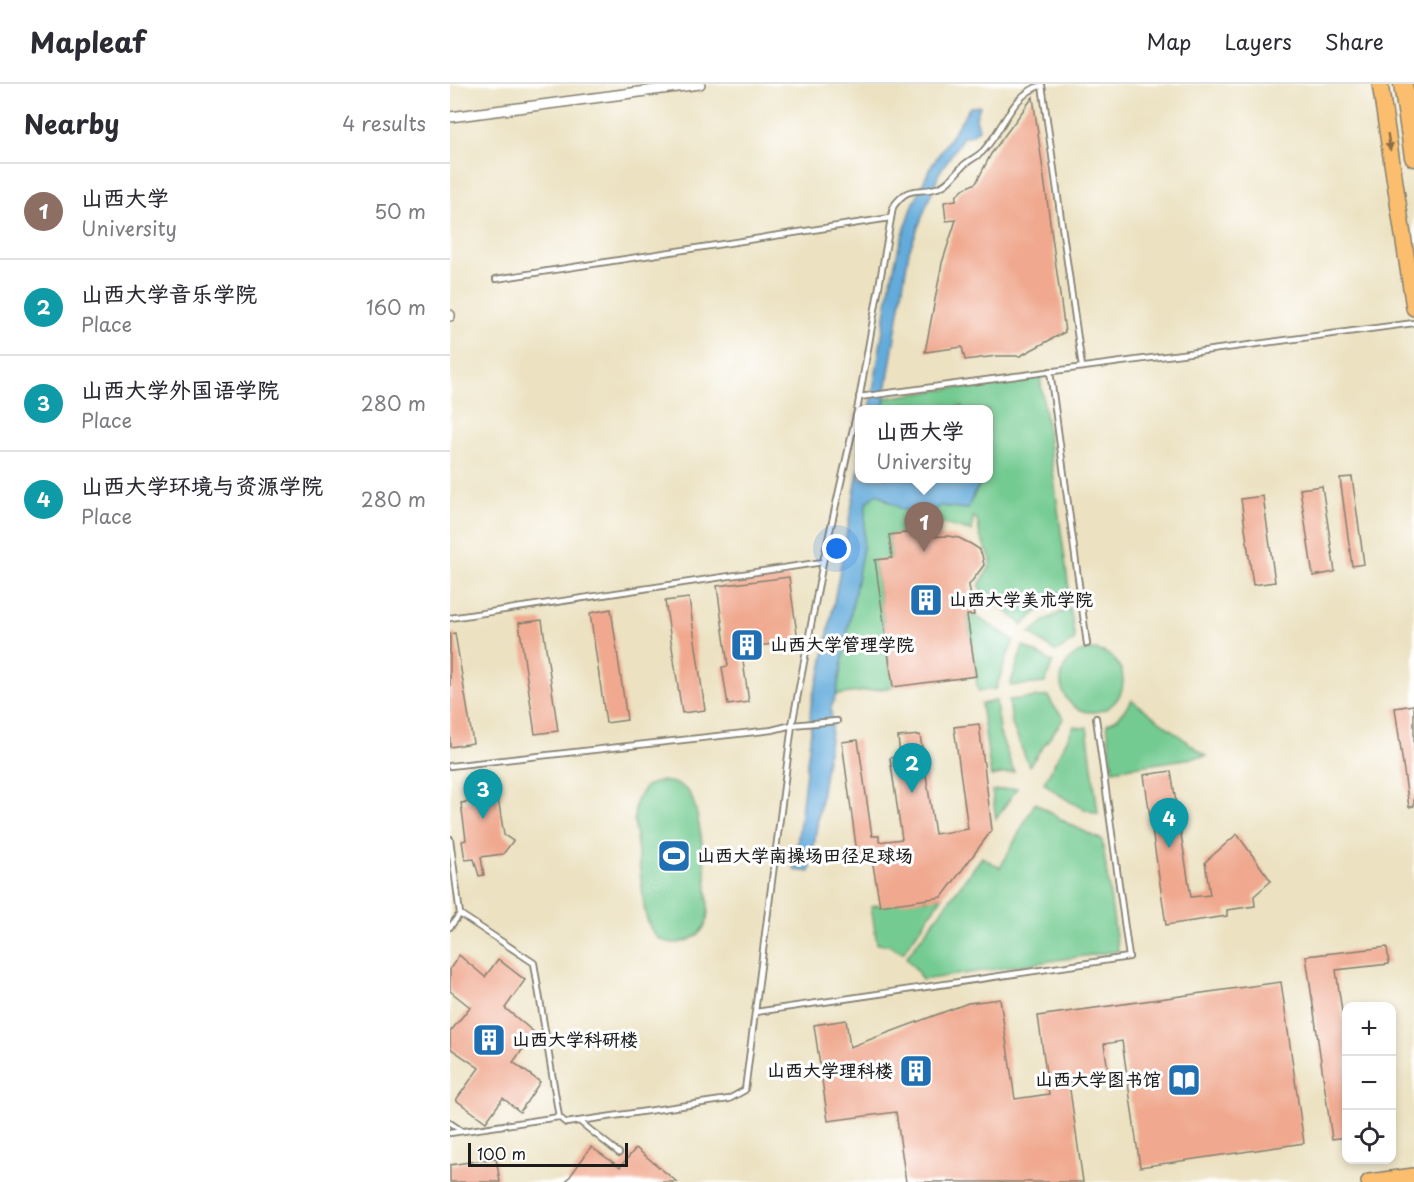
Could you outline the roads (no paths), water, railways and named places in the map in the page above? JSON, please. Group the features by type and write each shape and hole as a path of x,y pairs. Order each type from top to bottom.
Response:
{"highway":[{"path":"1403,84 1414,157"}],"main road":[{"path":"1380,84 1414,308"},
{"path":"1369,1182 1414,1176"}],"street":[{"path":"450,117 700,84"}],"lane":[{"path":"857,405 893,207 900,196 915,190 939,188 984,151 1019,99 1031,89 1042,85 1082,367"},
{"path":"496,279 890,218"},
{"path":"859,397 1414,323"},
{"path":"1050,371 1087,644"},
{"path":"460,914 534,963 559,1117 566,1123 729,1099 745,1090 792,725 855,416"},
{"path":"450,618 824,562"},
{"path":"756,1012 1129,957 1096,718"},
{"path":"450,766 837,721"},
{"path":"450,839 460,914 450,927"},
{"path":"450,1132 559,1117"},
{"path":"579,1121 619,1153"},
{"path":"450,1123 462,1131"}],"water":[{"path":"980,106 976,118 979,129 972,135 963,137 939,173 909,251 884,405 871,405 890,285 899,246 913,205 930,168 970,107"},
{"path":"856,483 980,483 968,509 941,506 917,514 901,509 877,493 866,503 863,547 836,695 831,708 832,725 810,872 794,870 811,730 811,707 821,671"}],"place":[{"name":"山西大学","path":"924,552"},
{"name":"山西大学美术学院","path":"926,600"},
{"name":"山西大学管理学院","path":"747,645"},
{"name":"山西大学音乐学院","path":"912,793"},
{"name":"山西大学外国语学院","path":"483,819"},
{"name":"山西大学环境与资源学院","path":"1169,848"},
{"name":"山西大学南操场田径足球场","path":"674,856"},
{"name":"山西大学科研楼","path":"489,1040"},
{"name":"山西大学理科楼","path":"916,1071"},
{"name":"山西大学图书馆","path":"1184,1080"}]}
